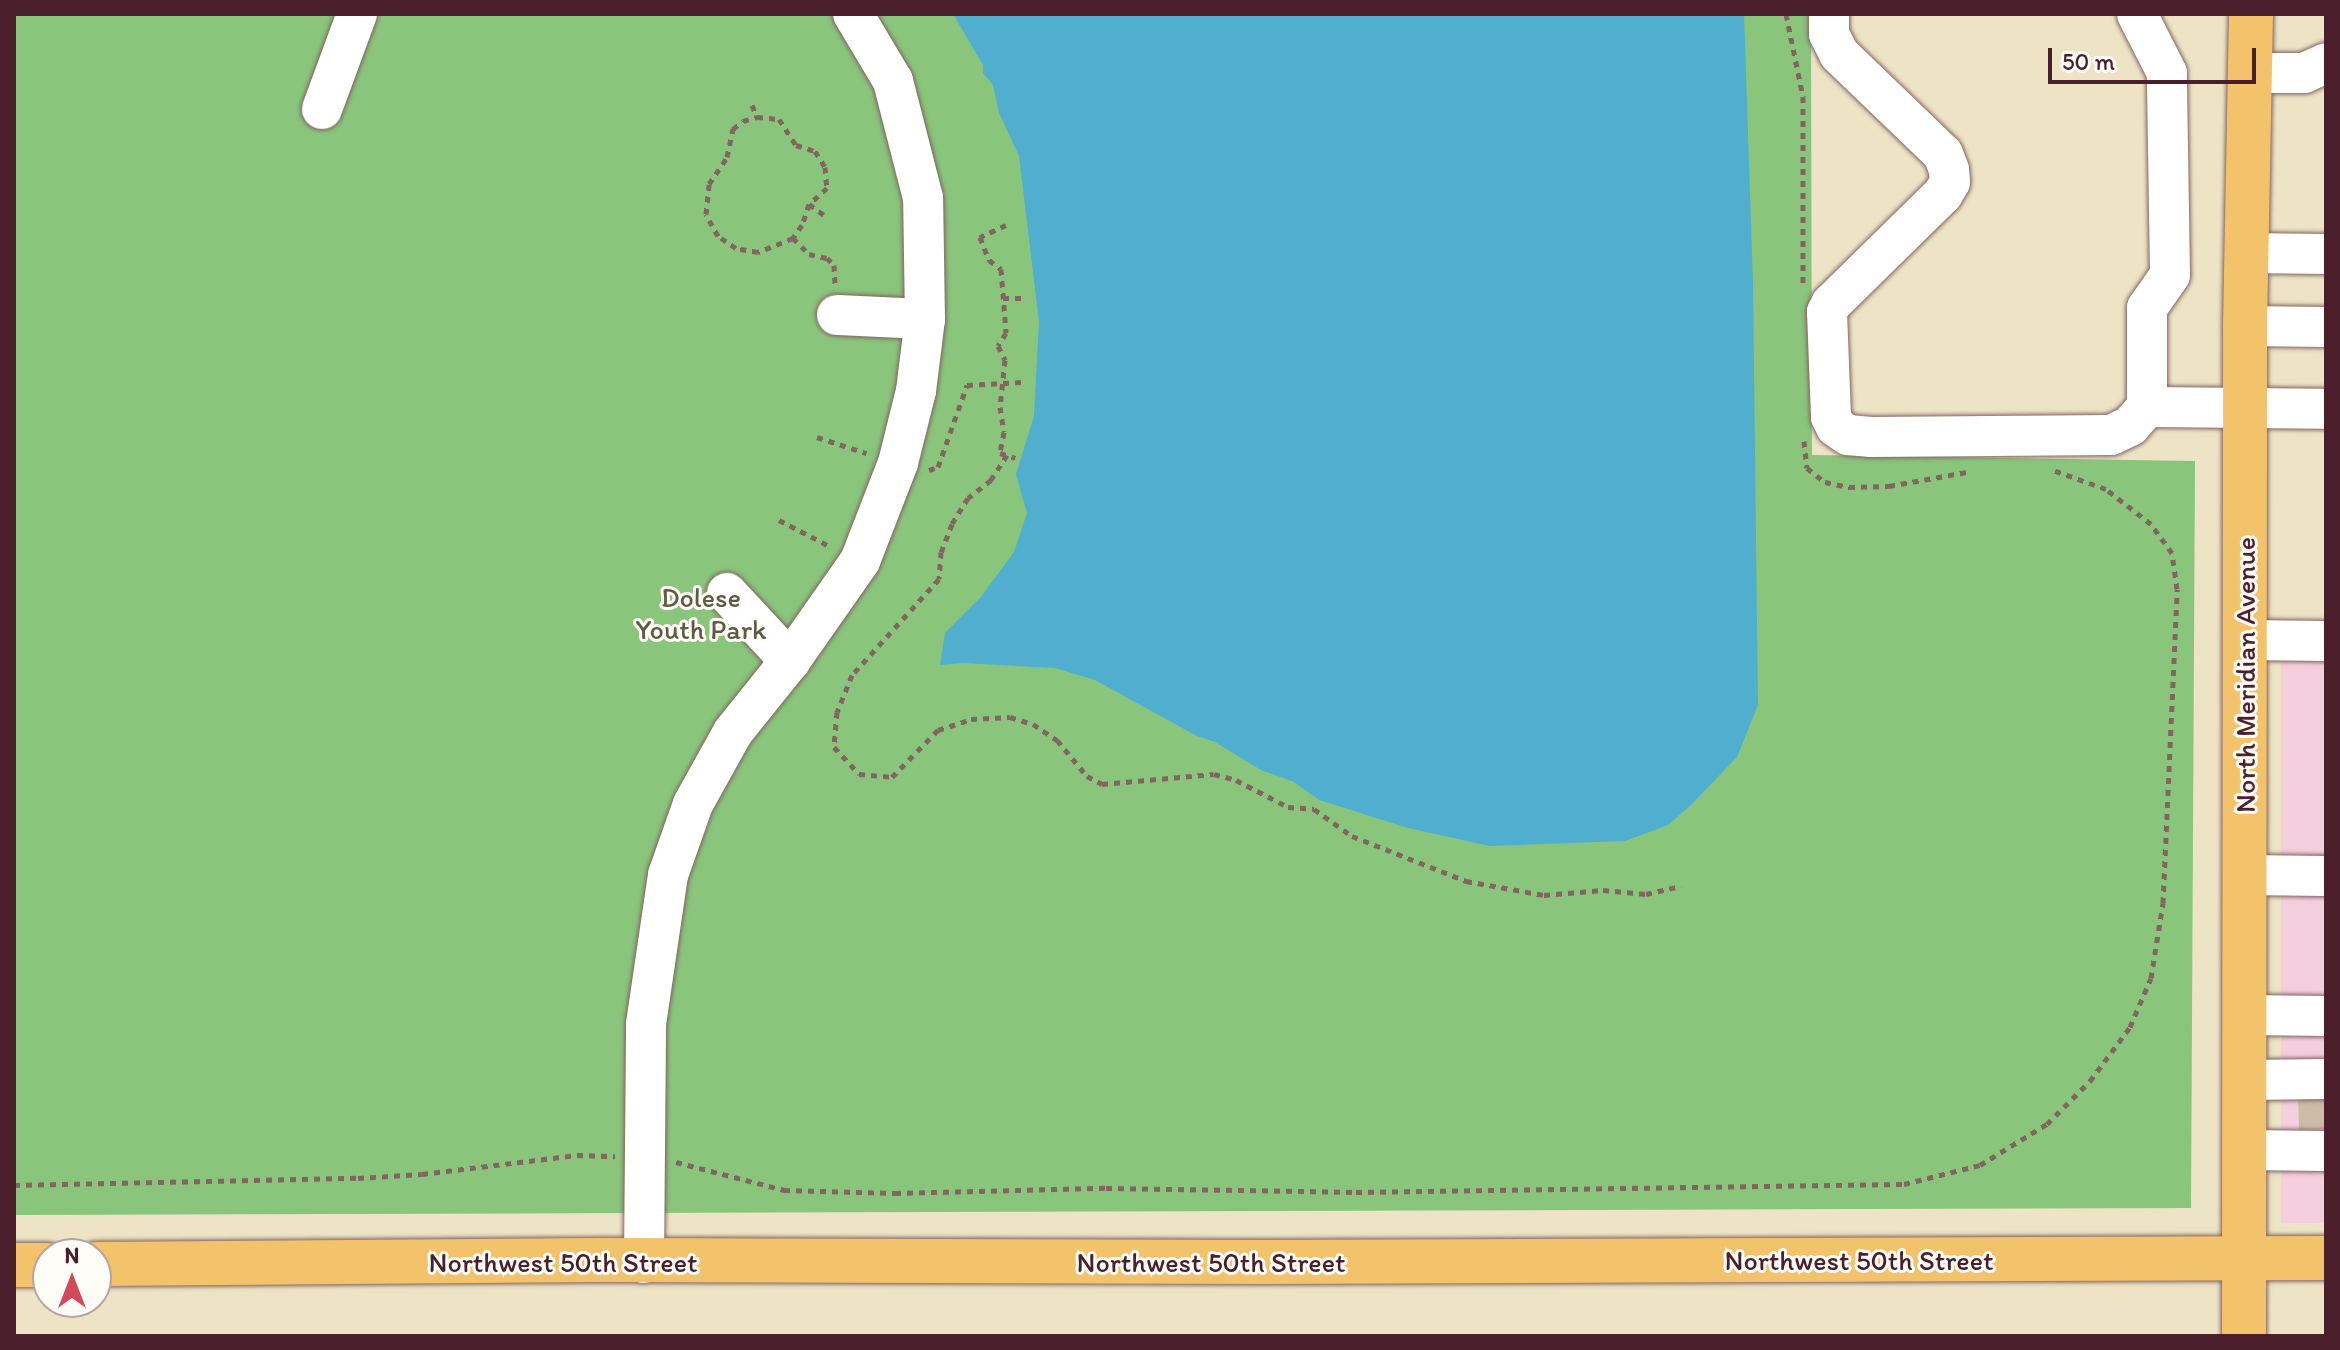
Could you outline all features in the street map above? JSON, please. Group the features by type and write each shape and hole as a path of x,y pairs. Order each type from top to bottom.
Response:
{"main road":[{"name":"North Meridian Avenue","path":"2244,1336 2245,326 2251,14"},
{"name":"Northwest 50th Street","path":"112,1264 600,1260 644,1263 2326,1258"}],"street":[{"path":"322,109 357,14"},
{"path":"644,1263 646,1024 668,875 693,804 733,732 790,661 860,561 898,463 916,391 925,319 923,198 893,81 853,14"},
{"path":"1829,14 1832,45 1943,154 1950,182 1943,194 1831,304 1827,312 1831,417 1836,427 1848,435 1871,437 2111,435 2130,426 2147,407 2147,308 2170,275 2167,73 2137,14"},
{"path":"2250,73 2304,73 2326,63"},
{"path":"2247,253 2326,254"},
{"path":"837,315 925,319"},
{"path":"2245,326 2326,327"},
{"path":"2147,407 2326,409"},
{"path":"727,593 790,661"},
{"path":"2245,640 2326,641"},
{"path":"2245,875 2326,876"},
{"path":"2245,1015 2326,1016"},
{"path":"2246,1080 2321,1114"},
{"path":"2246,1150 2321,1114"}],"path":[{"path":"1786,14 1803,97 1803,295"},
{"path":"752,105 757,117"},
{"path":"757,117 779,119 796,145 815,151 825,167 827,188 809,204 802,225 793,238 758,252 736,248 718,236 706,214 709,184 727,157 733,129 743,121 757,117"},
{"path":"809,204 827,217"},
{"path":"1006,225 980,237 989,260 1001,269 1006,333 998,346 1005,360 1000,407 1004,432 1000,453 1015,458"},
{"path":"793,238 809,254 827,258 834,265 837,315"},
{"path":"1003,298 1021,298"},
{"path":"1002,383 1021,382"},
{"path":"1803,433 1807,468 1825,482 1849,487 1889,486 1979,470"},
{"path":"1007,455 991,480 968,498 952,524 941,552 939,579 852,675 833,730 834,747 859,774 892,777 938,730 971,719 1010,717 1033,724 1057,740 1087,776 1102,784 1214,774 1236,780 1288,807 1314,809 1352,836 1466,881 1544,895 1603,890 1646,894 1681,886"},
{"path":"667,1159 784,1190 895,1193 1106,1188 1356,1192 1904,1184 1980,1165 2047,1124 2090,1081 2130,1027 2151,978 2163,903 2177,589 2172,553 2151,524 2106,489 2052,470 2038,469"},
{"path":"779,520 860,561"},
{"path":"14,1185 358,1178 422,1174 577,1155 612,1156"}],"shaded area":[{"path":"2281,622 2326,622 2326,1223 2281,1223"}],"green space":[{"name":"Dolese Youth Park","path":"14,14 1811,14 1812,455 2195,461 2191,1208 14,1215"}],"water":[{"path":"953,14 1744,14 1753,285 1758,705 1737,757 1691,805 1668,825 1625,841 1490,846 1408,828 1319,800 1294,782 1261,770 1215,742 1197,736 1095,680 1055,668 963,663 940,665 945,633 981,597 1014,552 1027,513 1016,474 1034,416 1039,322 1019,156 999,113 993,85 983,73 983,65"}],"tunnel":[{"path":"2318,1098 2319,1129"}]}
